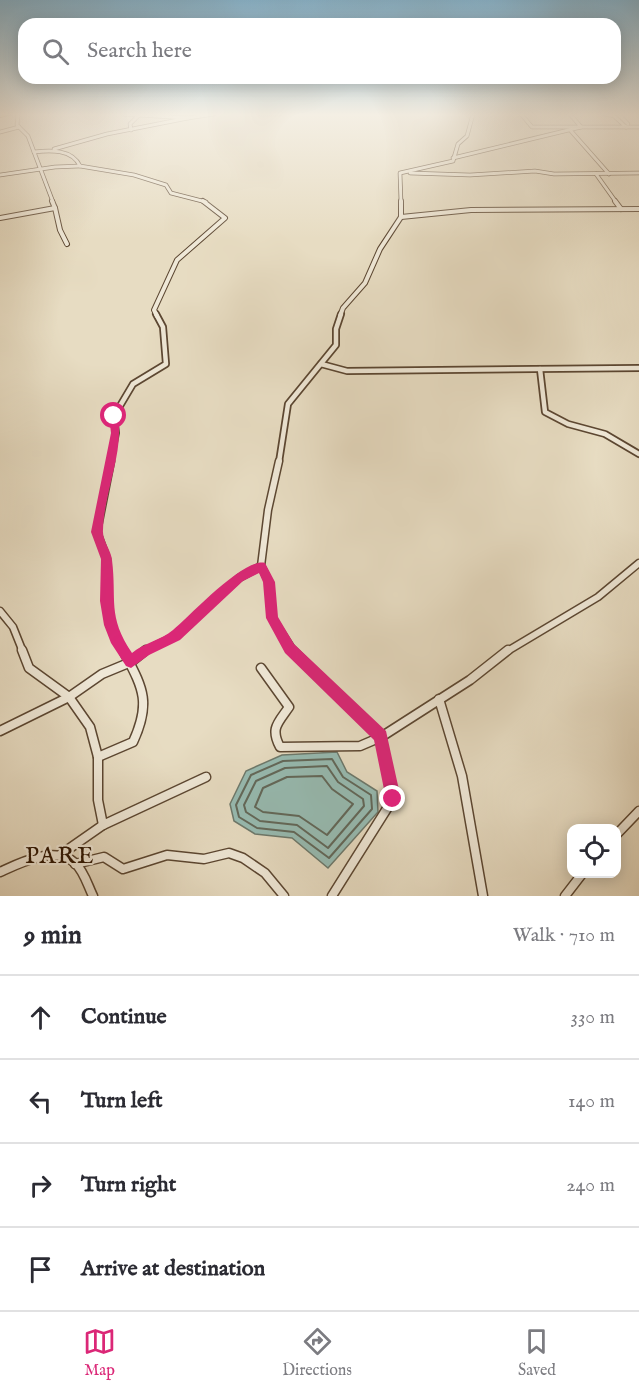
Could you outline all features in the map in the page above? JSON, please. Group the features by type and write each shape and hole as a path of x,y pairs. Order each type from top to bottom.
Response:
{"street":[{"path":"35,156 55,208 60,230 67,244"},
{"path":"68,156 77,160 80,166"},
{"path":"400,173 453,161 453,158 463,156"},
{"path":"593,156 609,174"},
{"path":"0,175 80,166 134,176 165,184 171,192 201,198 225,218 177,260 154,310 163,327 165,364 133,384 114,416 116,433 97,532 107,559 106,601 110,625 115,639 131,662 143,689 142,723 133,742 98,758"},
{"path":"400,173 470,175 535,171 596,174 639,173"},
{"path":"332,896 393,799 381,736 290,648 272,618 269,582 261,566 268,510 284,438 288,404 336,345 336,329 343,308 365,283 380,249 401,217 400,173"},
{"path":"596,174 621,209"},
{"path":"0,218 55,208"},
{"path":"401,217 471,210 639,209"},
{"path":"321,364 347,371 639,368"},
{"path":"540,369 545,412 568,424 605,434 639,454"},
{"path":"261,668 289,707 276,726 274,735 280,747 360,746 381,736 470,680 512,648 597,597 639,563"},
{"path":"0,731 69,697 102,674 131,662 144,651 175,636 239,578 261,566"},
{"path":"0,611 13,627 29,668 69,697 90,728 98,758 98,800 103,825"},
{"path":"439,699 462,776 483,896"},
{"path":"0,873 31,860 60,855 103,825 206,777"},
{"path":"621,830 639,811"},
{"path":"75,864 104,857 123,869 167,855 204,859 229,853 243,858 265,873 284,896"},
{"path":"60,855 75,864 93,896"},
{"path":"565,896 578,878"}],"water":[{"path":"337,752 347,772 377,791 378,812 328,868 292,838 255,834 234,821 230,804 246,771 282,755"}],"district":[{"name":"PARE","path":"60,855"}],"route":[{"path":"114,416 113,423 116,433 97,532 107,559 106,601 110,625 115,639 131,662 144,651 175,636 239,578 261,566 269,582 272,618 279,633 314,674 381,736 393,799"}]}
